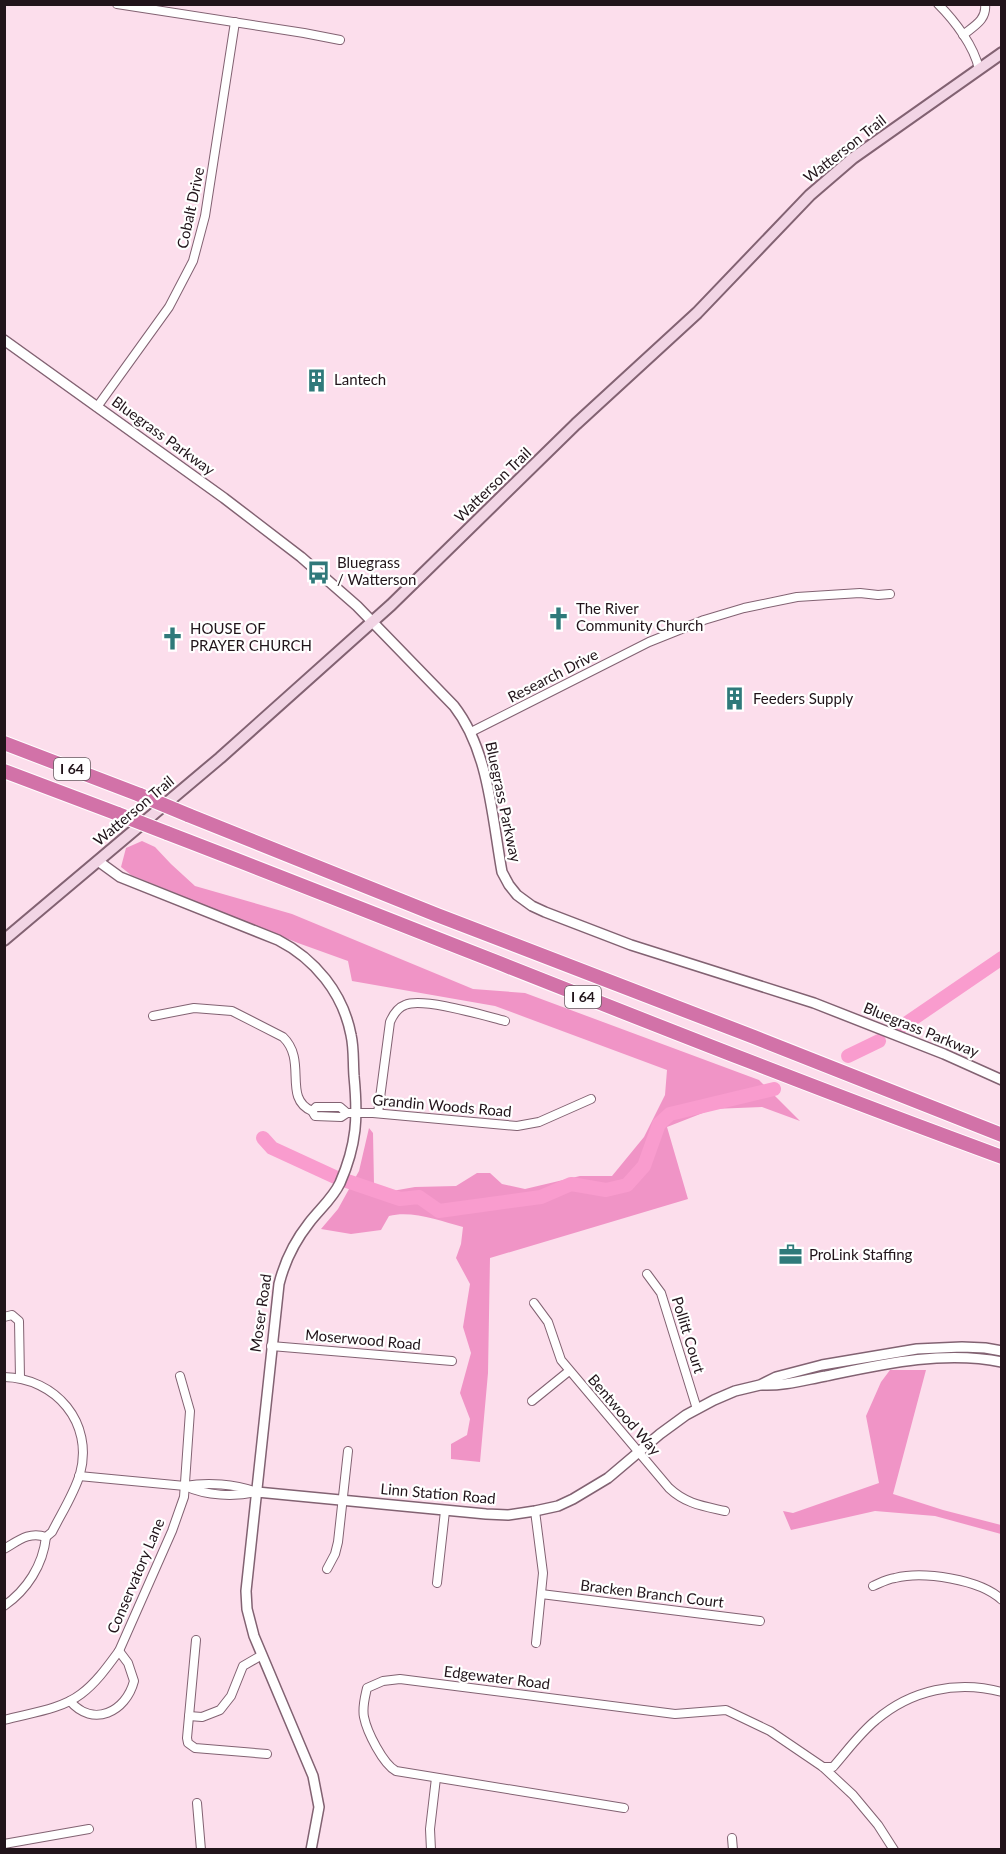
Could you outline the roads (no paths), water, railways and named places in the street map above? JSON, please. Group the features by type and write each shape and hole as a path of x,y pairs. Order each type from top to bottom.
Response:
{"highway":[{"name":"I 64","path":"4,743 1002,1135"},
{"name":"I 64","path":"4,771 453,944 598,1003 1002,1157"}],"main road":[{"name":"Watterson Trail","path":"4,940 228,751 372,622 576,424 698,313 810,195 854,158 1002,53"}],"street":[{"path":"117,4 340,40"},
{"path":"938,4 963,35 976,57 979,69"},
{"path":"963,35 984,18 985,4"},
{"name":"Cobalt Drive","path":"97,407 169,307 193,261 206,211 235,22"},
{"name":"Bluegrass Parkway","path":"4,340 276,537 319,572 372,622 454,706 471,732 483,763 502,872 508,885 524,901 545,912 631,945 814,1003 944,1054 1002,1080"},
{"name":"Research Drive","path":"471,732 649,642 704,620 747,607 797,597 860,593 891,594"},
{"name":"Moser Road","path":"98,861 120,877 278,940 296,950 312,963 333,990 345,1015 351,1035 352,1145 339,1185 291,1248 283,1266 279,1284 270,1346 257,1492 246,1577 249,1622 314,1776 319,1807 311,1850"},
{"path":"378,1113 390,1022 397,1010 408,1004 440,1005 505,1021"},
{"name":"Grandin Woods Road","path":"153,1016 194,1008 232,1011 283,1037 290,1043 296,1061 297,1097 303,1107 312,1111 316,1107 340,1107 352,1113 378,1113 517,1126 539,1122 591,1100"},
{"name":"Pollitt Court","path":"646,1274 661,1293 697,1408"},
{"name":"Bentwood Way","path":"534,1303 548,1322 559,1355 569,1371 678,1496 697,1506 724,1511"},
{"path":"4,1317 12,1315 19,1321 20,1378"},
{"name":"Moserwood Road","path":"270,1346 452,1360"},
{"name":"Linn Station Road","path":"79,1476 185,1486 197,1492 240,1496 257,1492 508,1515 558,1506 590,1491 675,1422 697,1408 735,1391 760,1385 776,1377 889,1353 962,1347 1002,1351"},
{"name":"Linn Station Road","path":"760,1385 782,1386 891,1363 918,1360 962,1358 1002,1362"},
{"path":"532,1401 569,1371"},
{"name":"Conservatory Lane","path":"4,1720 70,1701 90,1686 119,1652 172,1531 184,1497 190,1411 180,1376"},
{"path":"4,1377 20,1378 49,1389 61,1398 78,1426 83,1443 79,1476 52,1532 46,1537 43,1555 36,1570 23,1589 4,1606"},
{"path":"327,1569 337,1548 348,1451"},
{"path":"437,1582 445,1510"},
{"path":"535,1511 543,1558 542,1594 536,1643"},
{"path":"4,1549 33,1534 46,1537"},
{"path":"873,1586 901,1577 936,1577 988,1589 1002,1600"},
{"name":"Bracken Branch Court","path":"542,1594 760,1621"},
{"path":"196,1640 187,1738 191,1747 267,1754"},
{"path":"70,1701 77,1708 93,1715 104,1714 116,1709 126,1700 134,1681 128,1663 119,1652"},
{"path":"189,1716 202,1717 220,1710 231,1696 243,1666 262,1655"},
{"name":"Edgewater Road","path":"624,1808 396,1771 384,1761 364,1719 364,1700 367,1688 383,1681 400,1679 675,1714 726,1710 770,1731 823,1767 853,1795 878,1825 894,1850"},
{"path":"823,1767 833,1767 875,1721 911,1697 951,1687 975,1687 1002,1692"},
{"path":"431,1850 430,1829 436,1778"},
{"path":"197,1803 201,1850"},
{"path":"4,1844 89,1829"},
{"path":"732,1838 733,1850"}],"waterway":[{"path":"901,1027 1002,958"},
{"path":"848,1056 879,1041"},
{"path":"347,1181 400,1199 419,1197 439,1211 541,1197 571,1184 606,1190 627,1185 644,1166 659,1124 670,1114 774,1089"},
{"path":"263,1138 272,1148 335,1177"}],"place":[{"name":"Lantech","path":"316,380"},
{"name":"Bluegrass / Watterson","path":"319,572"},
{"name":"The River Community Church","path":"558,618"},
{"name":"HOUSE OF PRAYER CHURCH","path":"172,638"},
{"name":"Feeders Supply","path":"735,699"},
{"name":"ProLink Staffing","path":"791,1255"}]}
